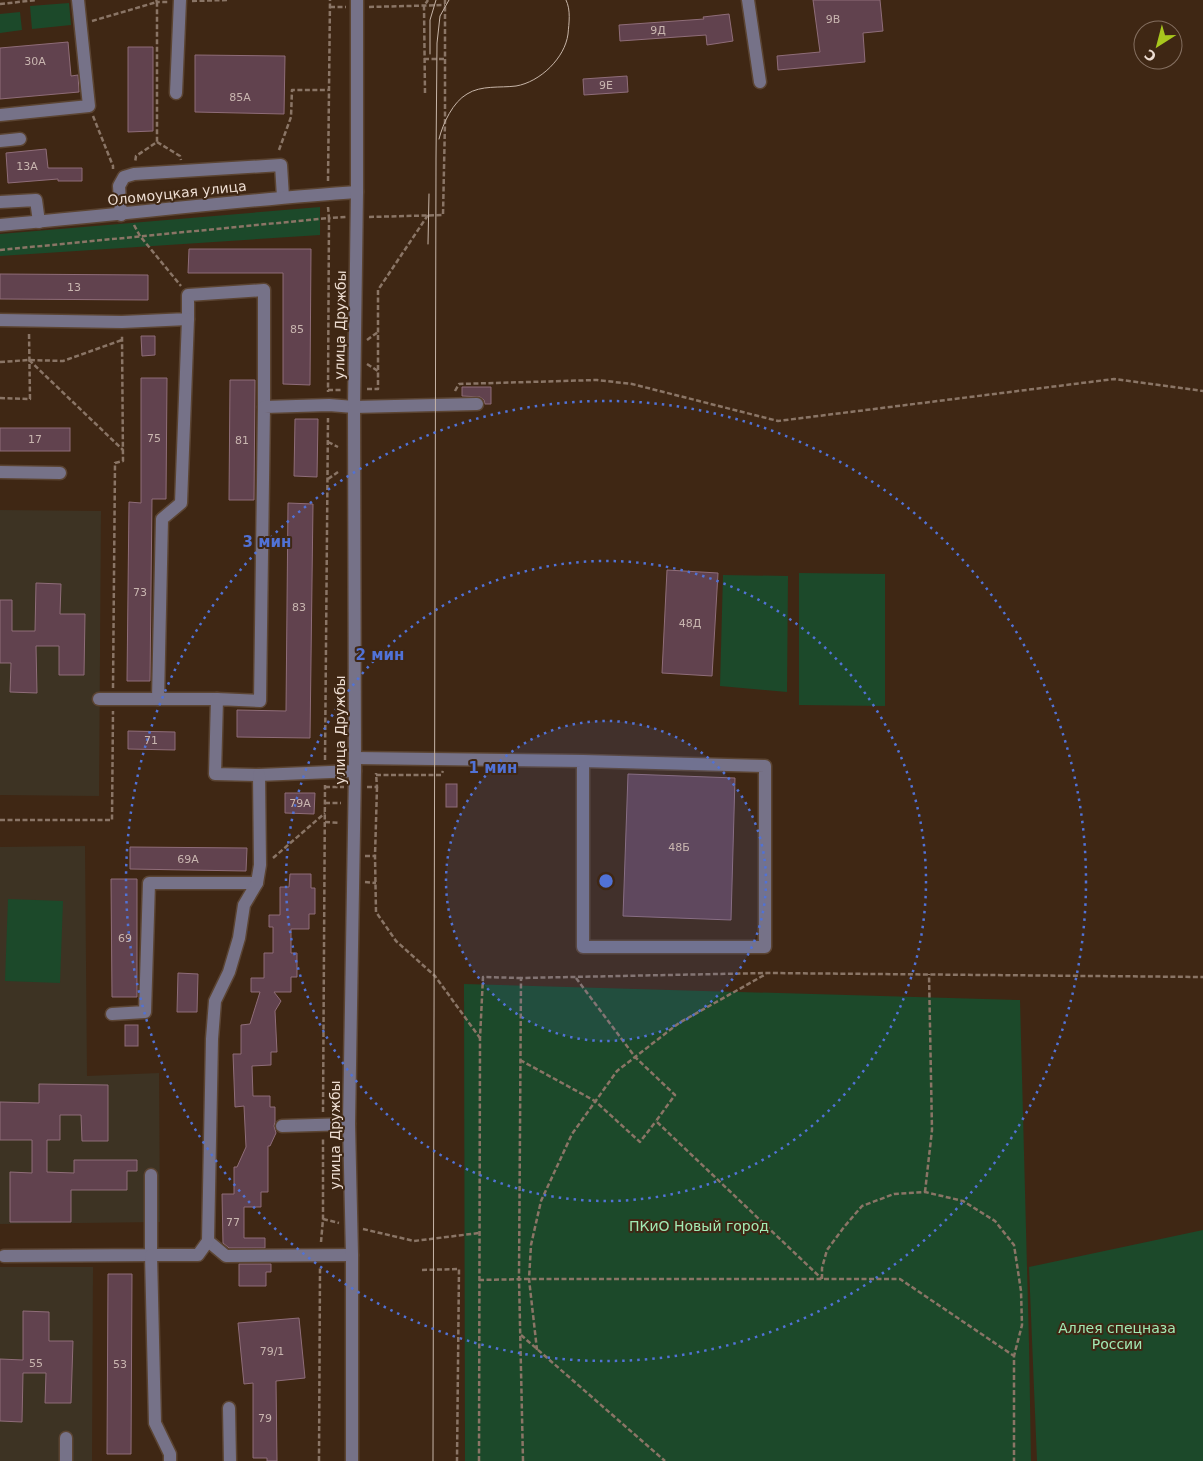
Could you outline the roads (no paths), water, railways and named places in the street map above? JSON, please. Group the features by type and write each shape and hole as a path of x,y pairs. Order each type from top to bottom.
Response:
{"street":[{"path":"0,115 89,106 78,0"},
{"path":"176,93 180,0"},
{"path":"748,0 760,82"},
{"name":"улица Дружбы","path":"352,1461 352,1256 349,1124 355,765 354,407 357,5"},
{"path":"0,142 20,139"},
{"path":"126,217 120,186 124,177 134,174 282,165 283,198"},
{"name":"Оломоуцкая улица","path":"0,225 126,217 283,198 357,192"},
{"path":"0,202 36,200 39,222"},
{"path":"99,699 260,701 264,290 188,295 181,503 162,519 158,699"},
{"path":"0,320 122,322 188,319"},
{"path":"264,406 329,405 354,407 477,404"},
{"path":"0,472 60,473"},
{"path":"217,699 215,774 259,775 325,772 376,759 430,758 583,761 765,766 766,947 584,947 583,761"},
{"path":"4,1256 198,1255 208,1241 212,1039 215,1001 229,972 239,938 244,905 257,884 260,864 259,775"},
{"path":"112,1014 145,1012 149,883 257,884"},
{"path":"282,1126 349,1124"},
{"path":"151,1175 155,1423 170,1454 170,1461"},
{"path":"208,1241 226,1256 352,1256"},
{"path":"229,1408 230,1461"},
{"path":"66,1438 66,1461"}],"tram line":[{"path":"430,54 430,20 436,0"},
{"path":"433,1461 437,43 440,16 449,0"},
{"path":"439,139 449,114 457,102 467,94 478,89 525,84 534,80 557,60 566,43 568,34 569,8 566,0"},
{"path":"428,244 429,194"}],"park label":[{"name":"ПКиО Новый город","path":"699,1226"},
{"name":"Аллея спецназа России","path":"1117,1336"}]}
